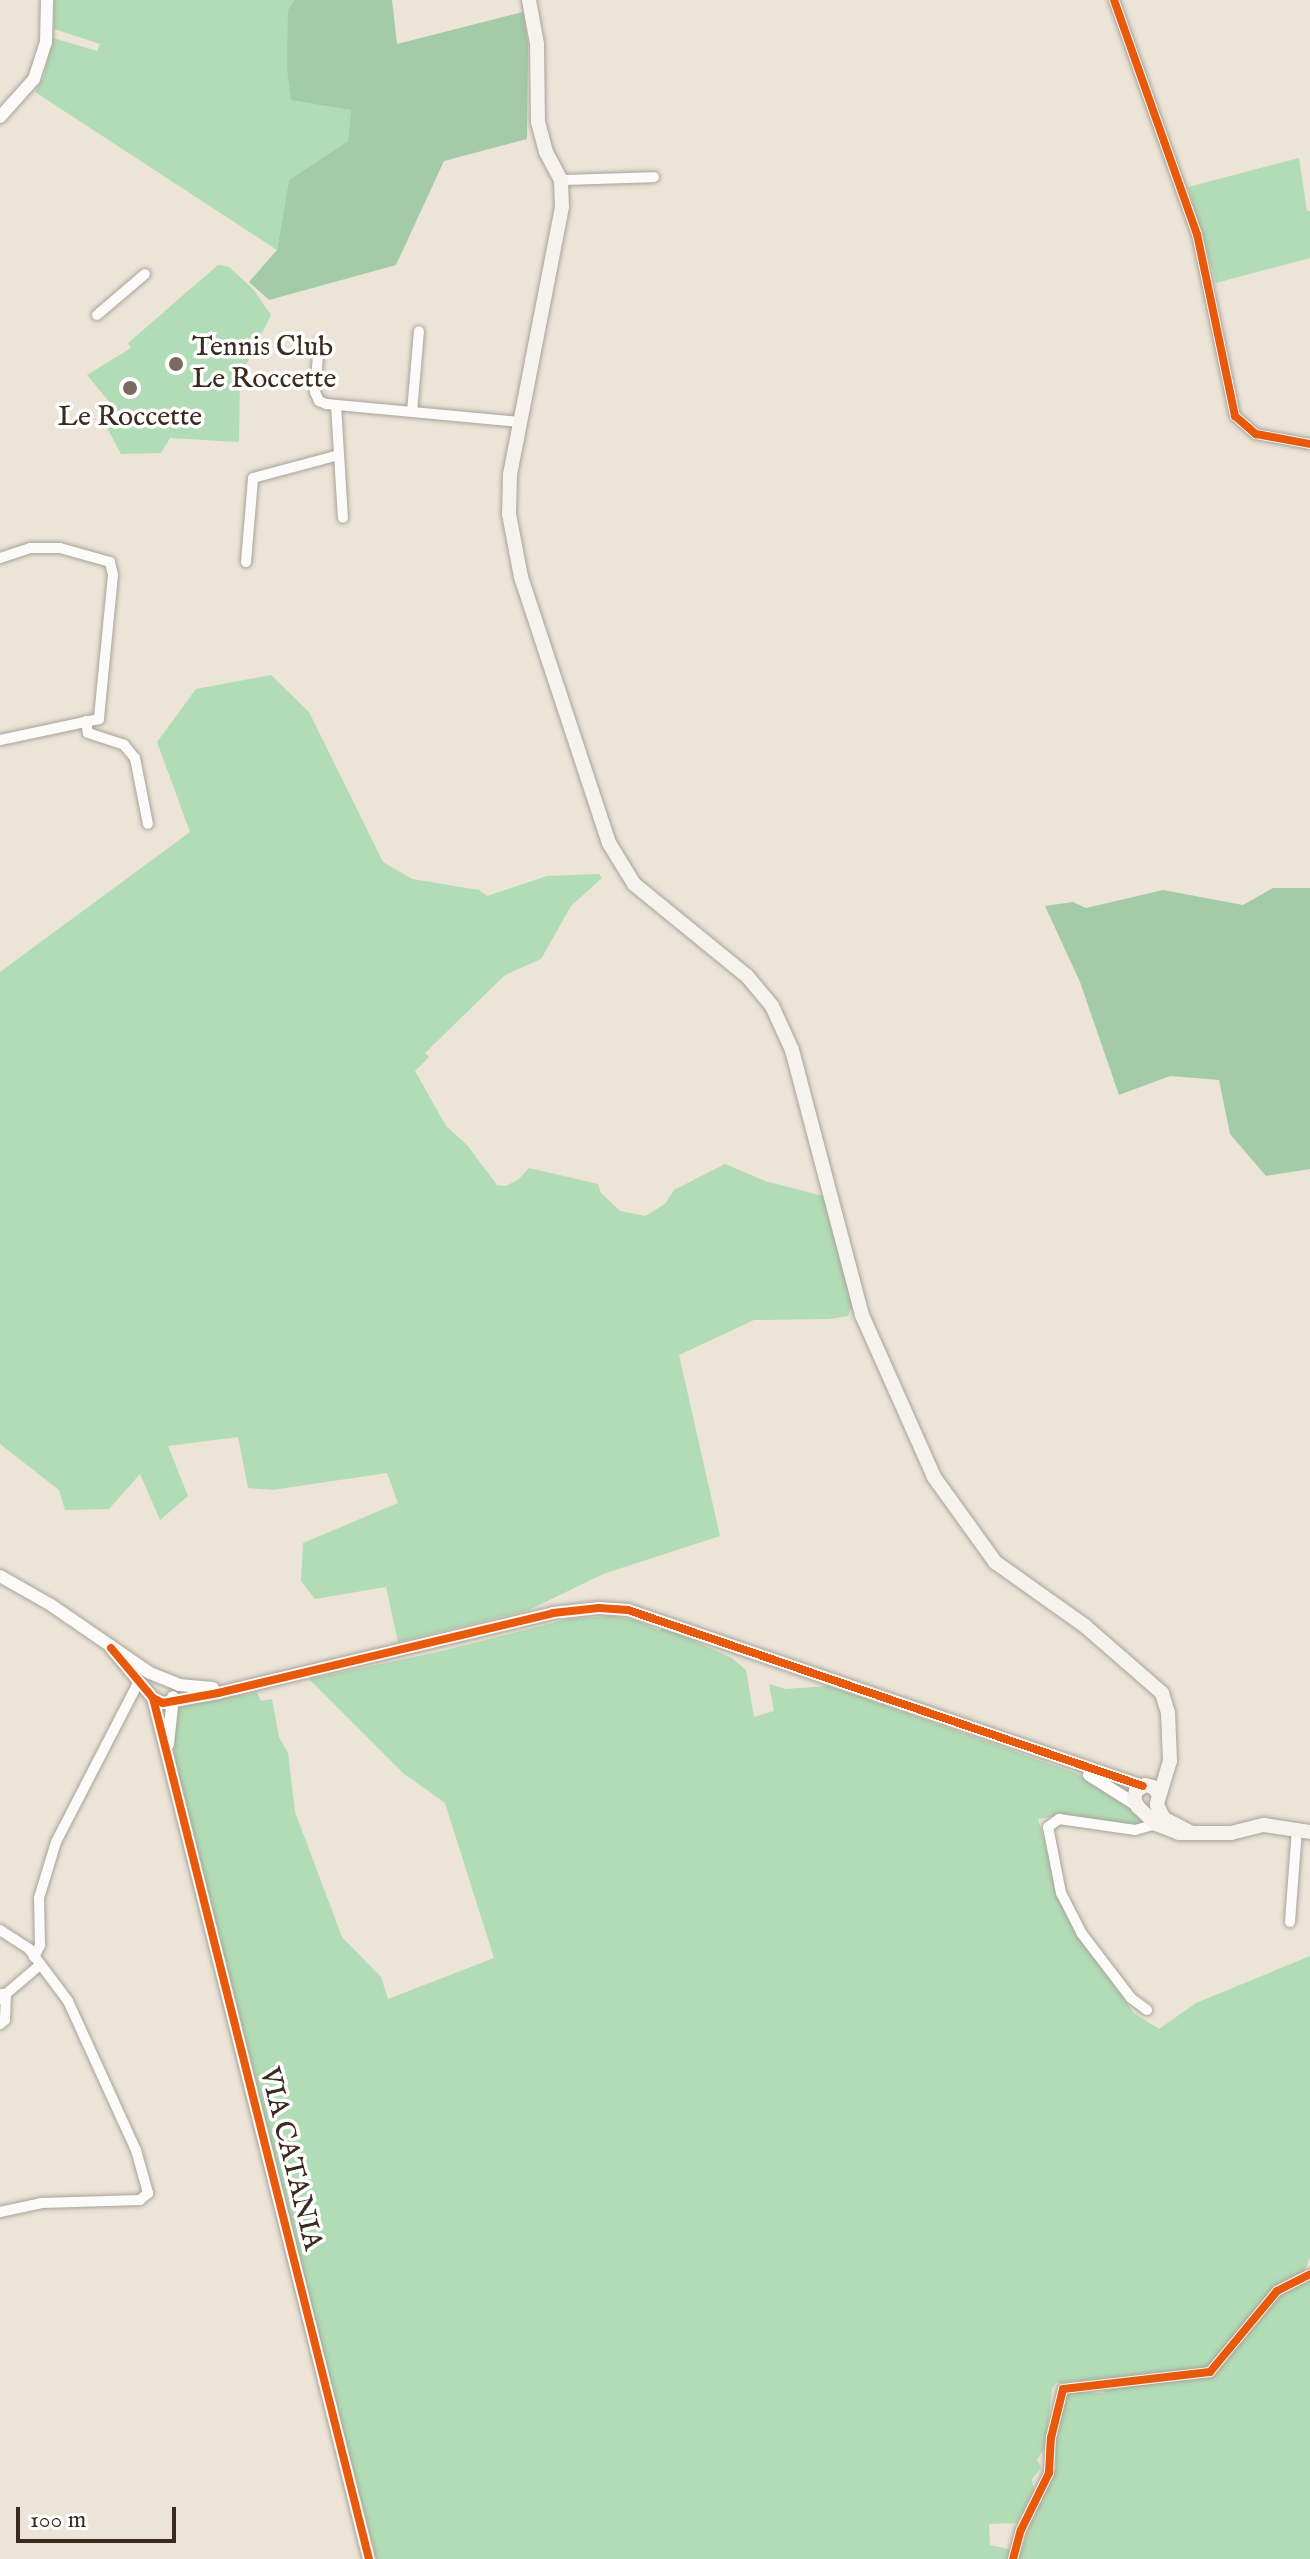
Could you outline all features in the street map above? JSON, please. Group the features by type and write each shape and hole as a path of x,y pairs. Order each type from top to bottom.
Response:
{"main road":[{"path":"529,0 537,44 538,122 546,152 561,180 562,207 508,492 513,547 563,712 616,858 634,884 747,976 772,1006 792,1050 862,1315 939,1488 995,1562 1073,1616 1162,1693 1168,1713 1167,1778 1158,1801 1150,1810 1140,1808"},
{"path":"1169,1745 1163,1767 1135,1795 1140,1808 1156,1824 1179,1833 1231,1833 1264,1825 1304,1831"},
{"path":"1144,1786 1157,1790 1158,1801 1169,1824 1190,1832"}],"street":[{"path":"0,117 34,79 46,42 47,0"},
{"path":"1114,0 1197,234 1235,416 1256,434 1310,444"},
{"path":"561,180 654,177"},
{"path":"97,315 145,274"},
{"path":"412,412 419,331"},
{"path":"319,343 316,397 326,404 520,422"},
{"path":"336,405 343,518"},
{"path":"246,562 253,478 339,455"},
{"path":"0,558 44,546 110,562 113,575 99,719 0,740"},
{"path":"86,721 88,733 124,745 135,758 148,824"},
{"path":"0,1576 51,1605 111,1648 169,1682"},
{"path":"111,1648 139,1681 163,1699 248,1685 553,1613 599,1608 628,1610 1144,1786"},
{"path":"0,2024 5,2020 2,1996 37,1961 40,1945 39,1898 56,1842 139,1681"},
{"path":"169,1771 163,1699 156,1682 205,1689 248,1685"},
{"path":"169,1682 163,1699 169,1771"},
{"path":"1066,1761 1140,1808"},
{"name":"VIA CATANIA","path":"169,1771 369,2559"},
{"path":"1147,2010 1131,1998 1082,1934 1061,1893 1048,1827 1059,1819 1135,1830 1156,1824"},
{"path":"1290,1922 1304,1831"},
{"path":"0,1930 29,1949 74,2012 136,2150 148,2193 140,2200 42,2203 1,2209"},
{"path":"1013,2559 1021,2530 1049,2473 1051,2438 1063,2389 1210,2372 1277,2291 1310,2274"}],"green space":[{"path":"54,0 294,0 288,10 290,24 351,110 348,141 289,180 277,250 35,92 44,76 53,38 97,51 100,44 54,29"},
{"path":"294,0 392,0 397,44 523,12 528,44 527,139 444,161 396,265 269,300 249,282 277,250 289,180 348,141 351,110 291,100 287,69 288,10"},
{"path":"1299,158 1307,211 1310,211 1310,258 1216,283 1188,187"},
{"name":"Tennis Club Le Roccette","path":"218,265 229,267 253,289 271,315 240,377 239,442 170,438 161,453 121,454 106,426 121,416 87,375 131,348 128,343"},
{"path":"271,675 309,712 383,862 412,879 479,890 487,896 547,876 599,874 602,878 571,906 541,959 505,975 425,1053 429,1057 415,1071 446,1126 467,1145 497,1185 506,1186 519,1179 529,1168 598,1184 601,1193 620,1211 645,1216 665,1204 674,1190 725,1164 765,1181 827,1197 853,1304 848,1316 754,1320 679,1355 720,1536 603,1574 529,1610 398,1642 386,1587 315,1599 301,1581 303,1543 398,1503 387,1473 272,1490 248,1488 238,1437 168,1446 188,1496 160,1520 140,1474 109,1509 65,1510 59,1490 0,1444 0,972 190,832 157,742 196,689"},
{"path":"1273,888 1310,888 1310,1169 1266,1176 1230,1134 1219,1080 1170,1076 1119,1095 1080,982 1045,906 1073,902 1086,908 1163,890 1243,905"},
{"path":"611,1616 635,1620 658,1630 666,1628 732,1658 746,1670 754,1717 774,1711 769,1684 785,1689 829,1686 1073,1772 1096,1783 1151,1822 1133,1827 1062,1815 1038,1819 1060,1896 1080,1939 1134,2013 1159,2029 1196,2003 1310,1956 1310,2257 1305,2270 1274,2286 1210,2366 1200,2371 1056,2383 1052,2389 1045,2447 1037,2460 1041,2468 1032,2479 1034,2491 1017,2523 989,2524 990,2545 1012,2550 1009,2559 376,2559 179,1783 171,1733 176,1708 257,1692 261,1701 272,1699 279,1737 288,1753 295,1812 342,1937 381,1977 388,1999 494,1958 445,1803 403,1773 309,1679 438,1652 568,1619"},
{"path":"1310,2277 1310,2559 1018,2559 1033,2516 1056,2469 1056,2432 1068,2391 1103,2393 1104,2390 1199,2378 1215,2373 1278,2293"}],"cycle path":[{"path":"1114,0 1197,234 1235,416 1256,434 1310,444"},
{"path":"111,1648 153,1698 163,1703 218,1693 553,1613 599,1608 628,1610 1143,1786"},
{"path":"153,1698 369,2559"},
{"path":"1013,2559 1021,2530 1049,2473 1051,2438 1063,2389 1210,2372 1277,2291 1310,2274"}],"place":[{"name":"Tennis Club Le Roccette","path":"176,364"},
{"name":"Le Roccette","path":"130,388"}]}
